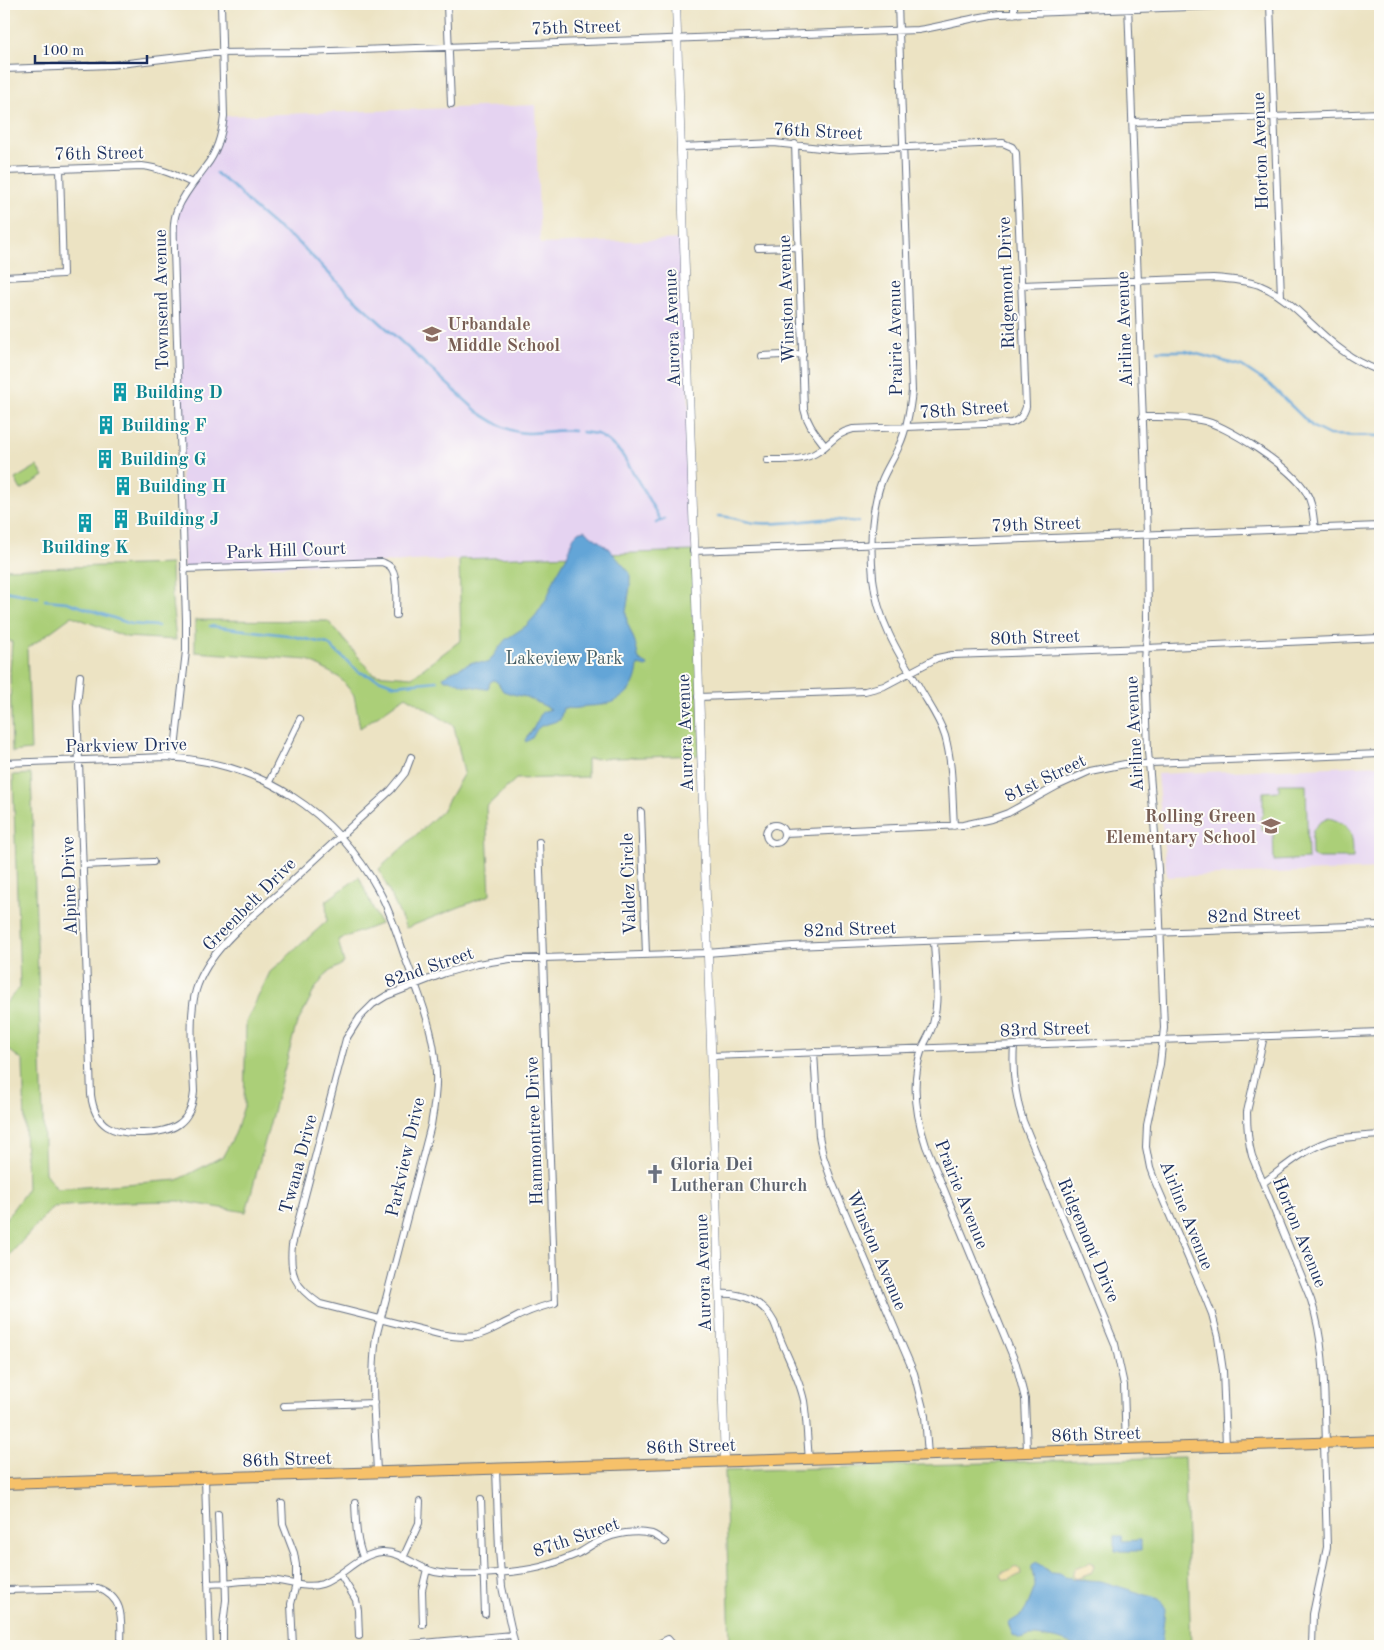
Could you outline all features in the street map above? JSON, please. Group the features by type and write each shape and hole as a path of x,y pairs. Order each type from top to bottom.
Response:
{"main road":[{"name":"86th Street","path":"4,1484 1380,1441"}],"street":[{"name":"Townsend Avenue","path":"174,758 186,651 174,219 177,208 192,183 207,166 222,132 224,116 221,4"},
{"path":"448,4 451,104"},
{"name":"Aurora Avenue","path":"676,4 725,1462"},
{"name":"Prairie Avenue","path":"898,4 912,391 906,427 877,495 872,526 873,577 880,613 895,646 934,712 944,735 950,759 954,826"},
{"path":"1014,4 1014,14"},
{"name":"75th Street","path":"4,69 111,65 223,53 899,31 940,26 983,16 1128,6 1270,4"},
{"name":"Horton Avenue","path":"1270,4 1281,297"},
{"name":"Airline Avenue","path":"1128,6 1147,535 1148,620 1146,648 1149,763 1156,834 1164,1040 1146,1125 1146,1147 1154,1179 1212,1314 1218,1337 1223,1371 1226,1446"},
{"path":"1132,122 1380,113"},
{"name":"76th Street","path":"681,147 774,143 839,150 1004,143 1012,147"},
{"name":"Winston Avenue","path":"795,144 804,409 812,430 825,446"},
{"name":"Ridgemont Drive","path":"1012,147 1016,153 1026,407 1021,418"},
{"name":"76th Street","path":"4,171 142,166 169,172 192,183"},
{"path":"4,276 63,274 60,169"},
{"path":"758,248 799,247"},
{"path":"1021,285 1213,278 1237,279 1260,286 1281,297 1342,351 1380,371"},
{"path":"762,356 802,354"},
{"path":"1142,417 1177,417 1201,420 1224,427 1239,436 1292,474 1300,483 1312,504 1315,529"},
{"name":"78th Street","path":"767,460 805,458 825,446 842,432 853,429 1011,424 1021,418"},
{"name":"79th Street","path":"693,551 1380,526"},
{"name":"Park Hill Court","path":"184,569 382,562 388,564 395,576 396,615"},
{"name":"80th Street","path":"698,697 865,691 884,686 937,658 952,655 1380,638"},
{"name":"Alpine Drive","path":"80,676 77,706 91,1095"},
{"path":"268,782 300,719"},
{"name":"81st Street","path":"784,833 954,826 991,820 1090,771 1124,764 1380,754"},
{"name":"Greenbelt Drive","path":"91,1095 92,1106 100,1121 114,1130 126,1133 161,1132 176,1126 193,1105 192,1013 196,989 209,964 235,933 391,790 405,773 411,757"},
{"name":"Parkview Drive","path":"4,763 174,758 214,763 237,769 268,782 301,802 352,850 381,895 430,1027 434,1049 436,1094 431,1125 380,1319 373,1359 377,1472"},
{"name":"Valdez Circle","path":"641,812 646,955"},
{"name":"Hammontree Drive","path":"380,1319 439,1334 466,1337 491,1331 512,1319 555,1303 539,842"},
{"path":"83,865 153,862"},
{"name":"82nd Street","path":"346,1039 360,1016 373,1004 386,996 445,973 476,964 510,959 707,953 793,946 1380,925"},
{"name":"Prairie Avenue","path":"934,941 936,1005 933,1026 922,1048 916,1083 918,1115 926,1146 1016,1364 1025,1399 1027,1452"},
{"name":"83rd Street","path":"711,1056 1380,1032"},
{"name":"Horton Avenue","path":"1264,1036 1251,1092 1247,1123 1249,1146 1312,1300 1317,1317 1322,1352 1327,1547 1313,1614 1312,1646"},
{"name":"Twana Drive","path":"346,1039 292,1245 290,1261 297,1282 306,1294 320,1304 380,1319"},
{"name":"Ridgemont Drive","path":"1014,1045 1012,1062 1014,1086 1022,1121 1115,1344 1124,1385 1126,1449"},
{"name":"Winston Avenue","path":"814,1052 817,1116 823,1156 832,1182 914,1373 925,1416 928,1455"},
{"path":"1263,1183 1308,1151 1328,1142 1346,1138 1380,1135"},
{"path":"719,1294 738,1294 748,1298 763,1308 774,1323 804,1400 809,1459"},
{"path":"284,1406 374,1403"},
{"path":"496,1469 501,1572 515,1646"},
{"path":"205,1478 210,1646"},
{"path":"481,1499 485,1614"},
{"path":"403,1558 419,1523 420,1502"},
{"path":"355,1503 356,1531 359,1546 364,1557"},
{"path":"282,1504 283,1524 294,1553 296,1566 296,1584 291,1604 293,1646"},
{"path":"218,1514 219,1539 225,1565 226,1583 226,1600 222,1624 223,1646"},
{"name":"87th Street","path":"208,1584 267,1580 296,1584 321,1584 340,1574 364,1557 383,1552 403,1558 427,1569 447,1574 484,1573 540,1567 563,1560 601,1540 616,1535 631,1533 652,1534 665,1542"},
{"path":"423,1625 422,1590 427,1569"},
{"path":"340,1574 356,1600 359,1636"},
{"path":"4,1590 98,1588 104,1590 116,1602 121,1611 121,1646"},
{"path":"390,1646 512,1635"},
{"path":"654,1646 668,1639 674,1646"}],"shaded area":[{"name":"Urbandale Middle School","path":"535,105 540,244 684,239 693,551 184,569 174,250 177,208 215,151 224,116"},
{"name":"Rolling Green Elementary School","path":"1380,765 1380,869 1167,877 1157,774"}],"green space":[{"path":"37,466 44,476 21,490 15,479"},
{"name":"Lakeview Park","path":"693,551 701,755 587,759 587,777 516,779 486,807 490,895 406,928 379,869 442,811 464,773 454,726 406,696 360,728 354,695 340,678 308,660 195,652 195,620 328,621 373,674 412,677 461,640 459,559"},
{"path":"171,564 176,640 126,637 72,616 27,649 31,750 12,752 10,671 12,642 4,638 4,569"},
{"path":"31,774 45,1173 57,1189 178,1180 223,1156 235,1134 244,1106 246,1022 270,972 327,921 326,901 359,877 380,924 338,940 344,963 327,973 315,989 296,1026 246,1212 179,1201 123,1202 53,1207 4,1261 4,1221 27,1190 23,1061 4,1046 4,1005 20,987 13,775"},
{"path":"1279,784 1306,784 1308,859 1274,861 1273,830 1261,830 1263,792 1279,791"},
{"path":"1329,818 1343,824 1350,832 1353,843 1353,858 1316,858 1312,856 1314,828 1317,824"},
{"path":"1184,1457 1191,1646 730,1646 725,1471"}],"sand":[{"path":"1090,1562 1093,1563 1094,1567 1091,1573 1076,1579 1072,1576 1074,1569"},
{"path":"1014,1567 1020,1569 1021,1574 1009,1580 1003,1579 1001,1575 1003,1572 1010,1571"}],"water":[{"path":"584,530 608,548 630,573 626,612 627,622 635,642 639,660 648,665 647,667 638,665 633,684 622,697 606,704 563,708 560,720 541,726 532,738 526,742 525,740 542,712 551,709 526,697 503,691 494,680 490,682 488,689 486,689 445,680 443,677 473,662 488,663 505,640 526,626 547,598 555,577 567,556 574,536"},
{"path":"1115,1536 1122,1536 1123,1541 1141,1540 1141,1551 1115,1551"},
{"path":"1036,1562 1051,1573 1075,1579 1101,1581 1159,1599 1164,1605 1165,1610 1161,1646 1076,1646 1059,1640 1037,1636 1020,1639 1013,1635 1008,1624 1027,1608 1035,1586 1032,1566"}],"waterway":[{"path":"216,173 274,225 299,243 349,294 478,412 513,431 527,433 562,430 574,431"},
{"path":"1158,351 1186,351 1242,366 1269,384 1313,427 1329,435 1380,436"},
{"path":"582,432 597,434 621,453 661,521"},
{"path":"718,516 765,523 823,519 858,522"},
{"path":"656,523 665,519"},
{"path":"4,591 38,597"},
{"path":"45,600 67,602 131,624 158,626"},
{"path":"210,626 287,635 328,644 359,672 395,685 437,681"}],"place":[{"name":"Urbandale Middle School","path":"432,334"},
{"name":"Building D","path":"120,392"},
{"name":"Building F","path":"106,425"},
{"name":"Building G","path":"105,459"},
{"name":"Building H","path":"123,486"},
{"name":"Building J","path":"121,519"},
{"name":"Building K","path":"85,523"},
{"name":"Rolling Green Elementary School","path":"1271,826"},
{"name":"Gloria Dei Lutheran Church","path":"655,1174"}]}
